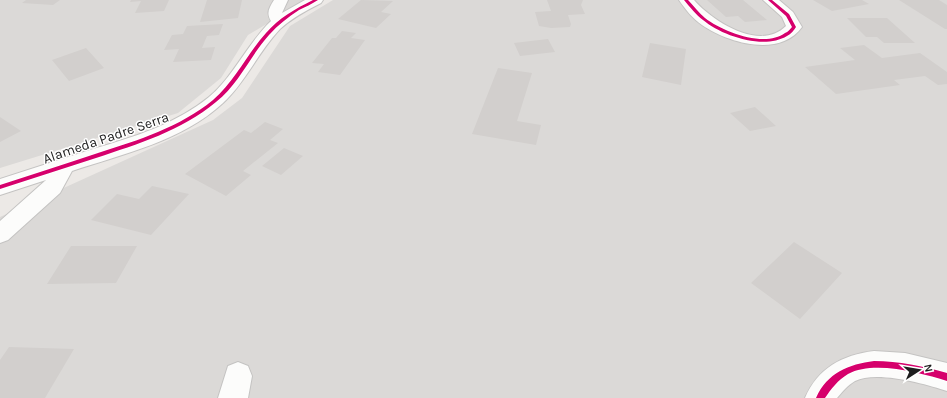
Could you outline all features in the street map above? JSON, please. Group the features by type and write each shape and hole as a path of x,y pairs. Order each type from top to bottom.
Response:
{"street":[{"path":"279,22 274,10 281,0"},
{"name":"Alameda Padre Serra","path":"0,187 153,136 195,116 216,100 233,82 258,46 279,22 316,0"},
{"path":"686,0 707,22 721,31 740,37 761,40 783,36 791,32 794,27 788,15 770,0"},
{"path":"0,234 52,188 64,166"},
{"path":"820,398 835,378 850,368 868,364 907,367 931,371 947,377"}],"shaded area":[{"path":"0,0 307,0 248,35 221,78 178,113 0,168"},
{"path":"333,0 947,0 947,398 0,398 0,217 213,120 242,98 290,26"}],"building":[{"path":"26,0 60,0 53,5 22,3"},
{"path":"131,0 169,0 164,11 135,13 141,1 130,2"},
{"path":"207,0 242,0 238,18 200,22"},
{"path":"361,0 393,1 381,12 391,14 376,28 338,19"},
{"path":"547,0 583,0 581,5 585,14 568,15 571,24 570,27 551,28 539,26 535,12 551,11"},
{"path":"707,0 743,0 767,20 745,22 738,16 726,17"},
{"path":"813,0 862,0 869,4 832,11"},
{"path":"899,0 939,0 947,5 947,29 945,29"},
{"path":"847,18 887,18 915,43 884,43 877,37 866,37"},
{"path":"223,24 219,35 207,36 202,48 215,47 211,60 173,62 179,49 164,50 172,35 183,34 187,26"},
{"path":"342,31 356,33 351,38 365,40 340,75 318,72 324,64 312,63 332,38 336,38"},
{"path":"548,39 555,52 520,56 514,43"},
{"path":"650,43 686,49 681,85 642,77"},
{"path":"864,45 882,58 920,53 947,72 947,84 938,85 925,76 894,80 900,85 836,94 805,67 855,60 840,48"},
{"path":"86,48 104,68 69,81 52,60"},
{"path":"498,68 532,73 517,121 541,125 536,145 472,134"},
{"path":"755,107 776,126 750,131 730,113"},
{"path":"0,117 21,131 0,142"},
{"path":"265,122 283,129 270,140 278,143 243,171 251,175 226,196 185,174 244,130 251,133"},
{"path":"284,148 303,156 281,175 262,166"},
{"path":"152,186 189,194 151,235 91,220 117,194 139,199"},
{"path":"794,242 842,273 800,319 751,283"},
{"path":"71,246 137,246 116,283 47,284"},
{"path":"9,347 74,349 45,398 0,398 0,360"}],"cycle path":[{"path":"0,187 147,139 190,118 203,110 224,92 259,44 279,22 300,8 316,0"},
{"path":"686,0 696,12 716,27 739,36 765,40 776,39 786,35 794,27 788,15 770,0"},
{"path":"820,398 835,379 846,371 859,366 889,364 920,369 947,377"}]}
